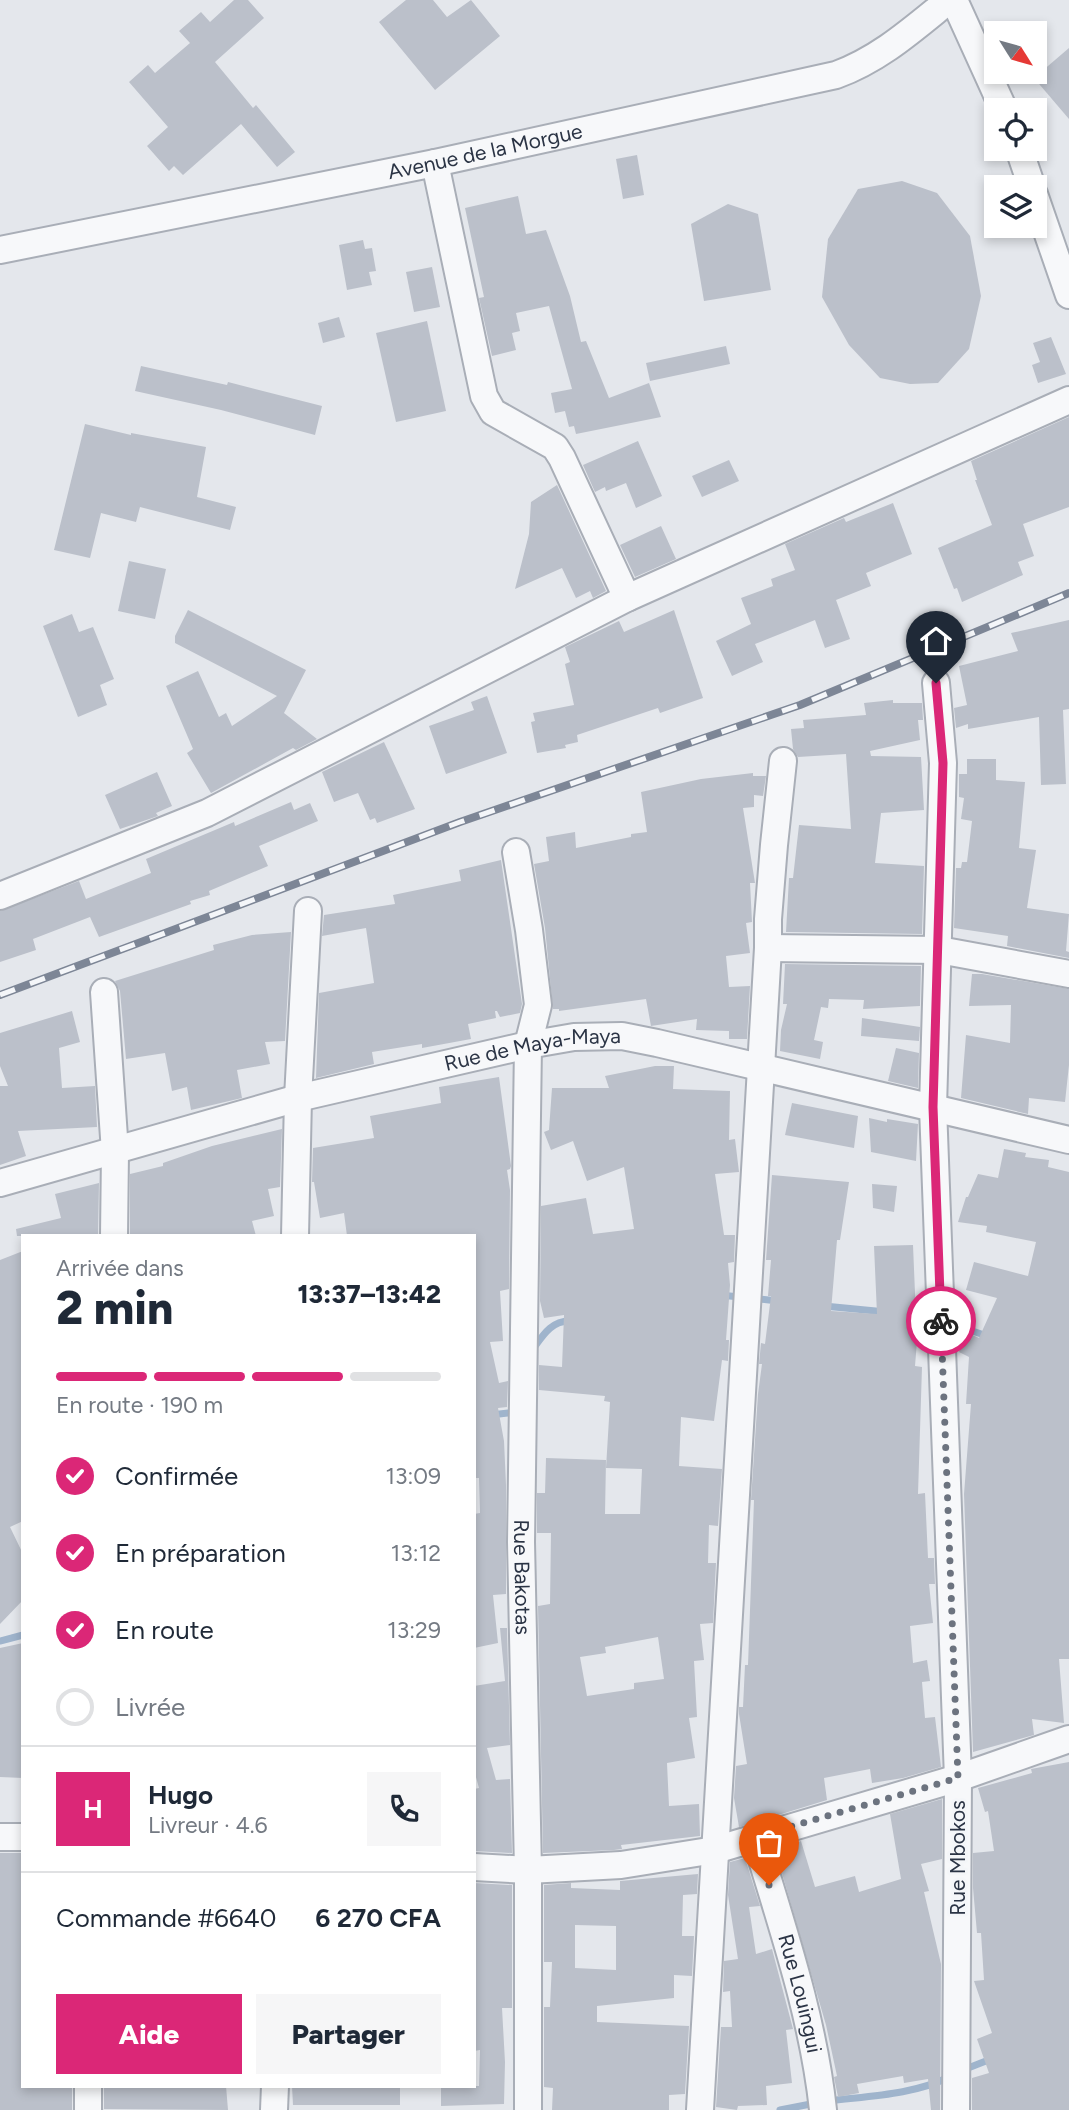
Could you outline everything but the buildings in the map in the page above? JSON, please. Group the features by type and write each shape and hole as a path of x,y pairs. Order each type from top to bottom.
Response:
{"street":[{"path":"952,0 998,98"},
{"name":"Avenue de la Morgue","path":"0,250 435,163 836,75 861,66 885,52 952,0"},
{"path":"435,163 484,396 493,412 555,447 627,598"},
{"path":"1047,232 1069,295"},
{"path":"0,896 207,813 627,598 1069,400"},
{"name":"Rue Mbokos","path":"936,683 943,763 933,1107 958,1778 956,2110"},
{"path":"700,2110 762,1067 768,919 783,761"},
{"name":"Rue Bakotas","path":"516,852 538,1005 528,1045 522,1542 528,1870 528,2110"},
{"path":"295,1234 307,911"},
{"path":"768,948 939,950 1069,974"},
{"path":"104,992 115,1152 114,1234"},
{"name":"Rue de Maya-Maya","path":"0,1183 298,1098 528,1045 574,1037 622,1036 1069,1140"},
{"path":"476,1867 528,1870 621,1865 715,1850 958,1778 1069,1739"},
{"path":"0,1837 21,1837"},
{"name":"Rue Louingui","path":"755,1837 806,2005 823,2110"},
{"path":"88,2088 88,2110"},
{"path":"274,2110 275,2088"}],"waterway":[{"path":"720,1295 778,1301"},
{"path":"824,1306 886,1312"},
{"path":"908,1314 934,1319"},
{"path":"533,1349 553,1326 571,1321"},
{"path":"946,1322 987,1336"},
{"path":"491,1415 517,1412"},
{"path":"0,1641 21,1636"},
{"path":"963,2070 991,2059"},
{"path":"828,2101 905,2091 949,2077"},
{"path":"780,2110 816,2103"}],"railway":[{"path":"0,995 460,822 800,705 1069,593"}],"way so far":[{"path":"769,1885 755,1837 958,1778 941,1321"}],"route":[{"path":"936,683 943,763 933,1107 941,1321"}]}
